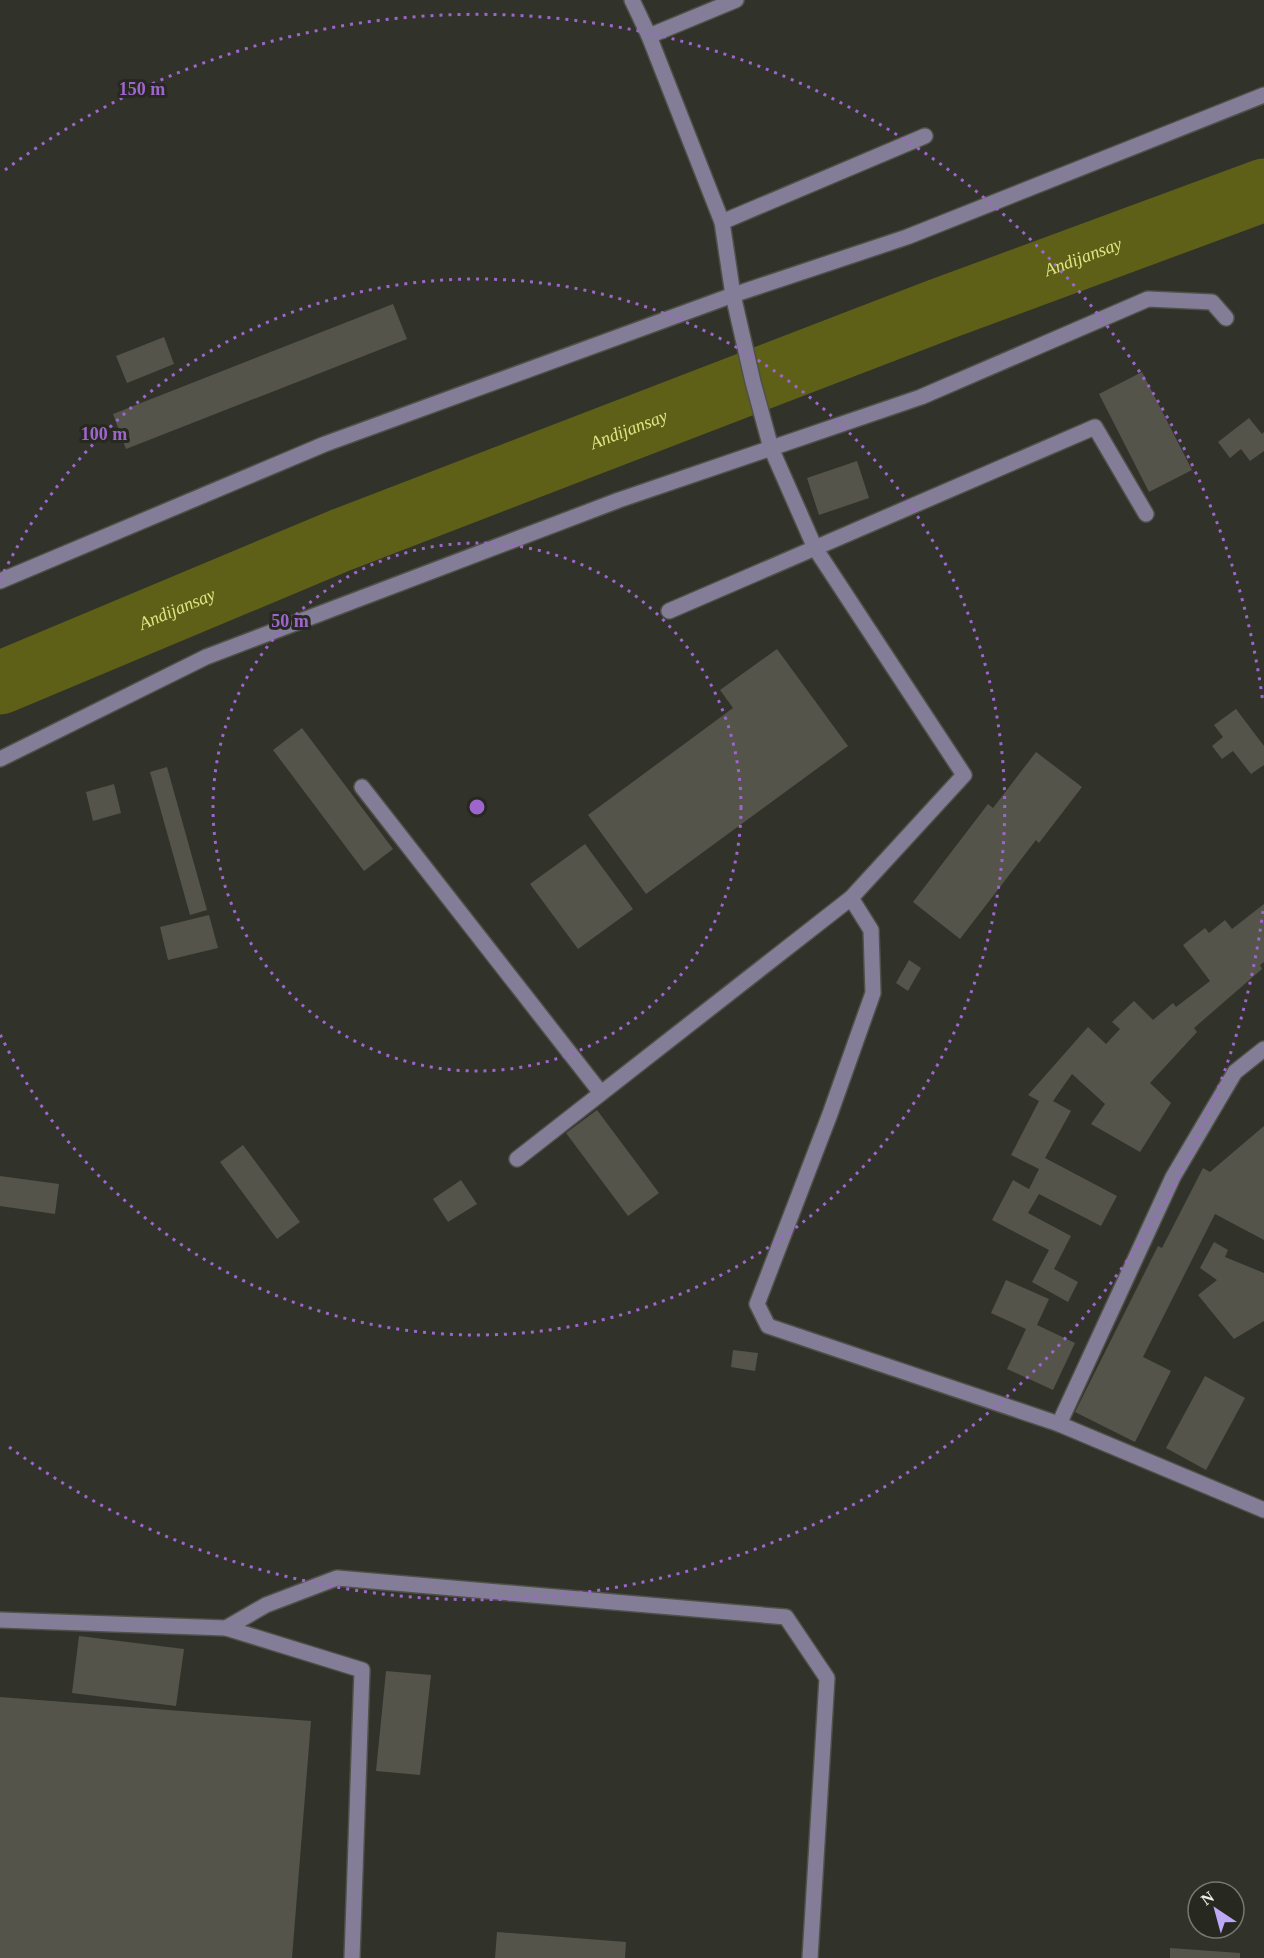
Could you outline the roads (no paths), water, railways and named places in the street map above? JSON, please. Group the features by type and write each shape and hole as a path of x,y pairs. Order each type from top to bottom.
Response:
{"lane":[{"path":"517,1159 851,898 964,775 816,548 771,448 732,295 722,222 649,36 632,0"},
{"path":"649,36 736,0"},
{"path":"0,581 325,444 732,295 908,237 1264,95"},
{"path":"722,222 924,136"},
{"path":"0,759 207,657 619,500 921,397 1148,299 1212,302 1226,318"},
{"path":"669,611 1095,427 1146,514"},
{"path":"362,787 601,1093"},
{"path":"851,898 871,930 873,993 830,1114 757,1304 768,1326 1059,1424 1264,1510"},
{"path":"1059,1424 1173,1177 1235,1072 1264,1049"},
{"path":"226,1628 266,1605 336,1578 786,1617 827,1678 810,1958"},
{"path":"0,1620 226,1628 362,1670 352,1958"}],"waterway":[{"name":"Andijansay","path":"0,683 341,540 939,310 1264,190"}]}
